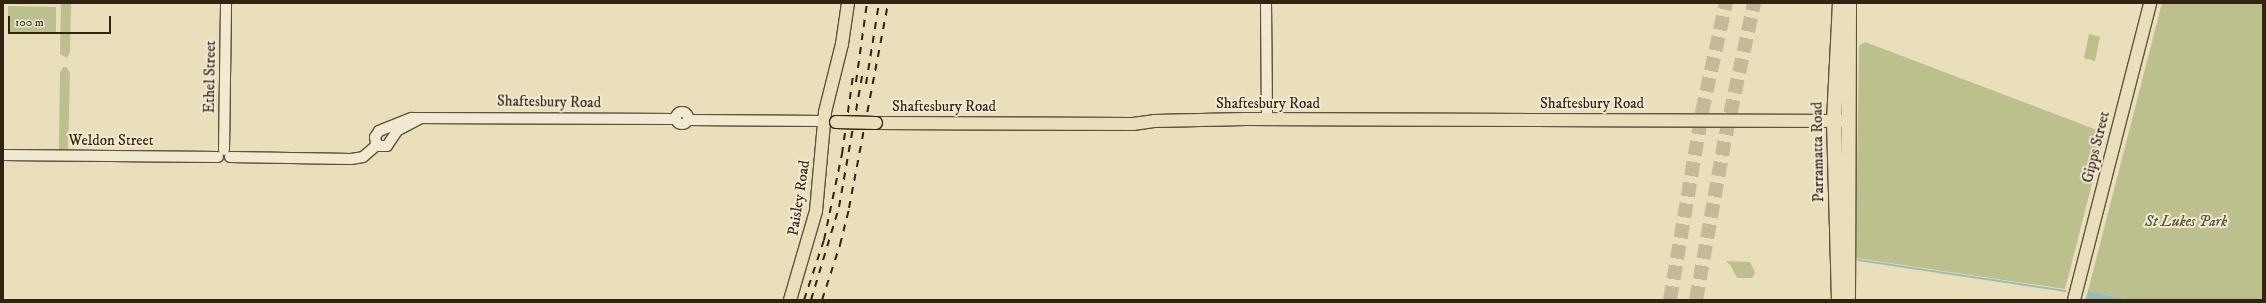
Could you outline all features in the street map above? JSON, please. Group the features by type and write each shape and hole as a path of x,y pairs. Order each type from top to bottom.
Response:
{"highway":[{"name":"Parramatta Road","path":"1840,3 1834,121 1848,300"},
{"name":"Parramatta Road","path":"1839,300 1842,212 1848,121 1849,3"}],"main road":[{"name":"Paisley Road","path":"790,300 816,210 848,3"},
{"name":"Gipps Street","path":"2074,300 2150,3"},
{"name":"Shaftesbury Road","path":"830,122 1133,124 1154,121 1267,120 1848,121"}],"street":[{"name":"Ethel Street","path":"224,155 226,3"},
{"path":"1266,3 1267,120"},
{"name":"Shaftesbury Road","path":"388,134 421,118 676,119 677,115 682,112 687,115 688,120 830,122"},
{"path":"388,134 387,146 377,145 376,135 388,134"},
{"name":"Weldon Street","path":"3,156 224,155 351,160 363,157 377,145"}],"green space":[{"path":"61,3 71,3 70,52 67,58 60,54"},
{"name":"St Lukes Park","path":"2162,3 2263,3 2263,300 2131,300 2088,291"},
{"path":"8,6 56,7 56,33 8,32"},
{"path":"2089,34 2100,37 2095,61 2084,58"},
{"path":"1865,42 2105,133 2065,289 1856,258 1859,46"},
{"path":"63,67 67,67 70,73 68,150 59,149 60,73"},
{"path":"1726,261 1750,262 1755,273 1752,278 1737,278 1731,266"}],"water":[{"path":"2088,291 2131,300 2085,300"}],"waterway":[{"path":"1858,260 2066,291"}],"tunnel":[{"path":"1670,300 1702,112 1726,3"},
{"path":"1696,300 1726,134 1754,3"}],"railway":[{"path":"856,82 867,3"},
{"path":"866,84 879,3"},
{"path":"822,300 840,245 849,208 888,3"},
{"path":"804,300 824,240 842,154 853,76"},
{"path":"811,300 839,207 862,76"}]}
